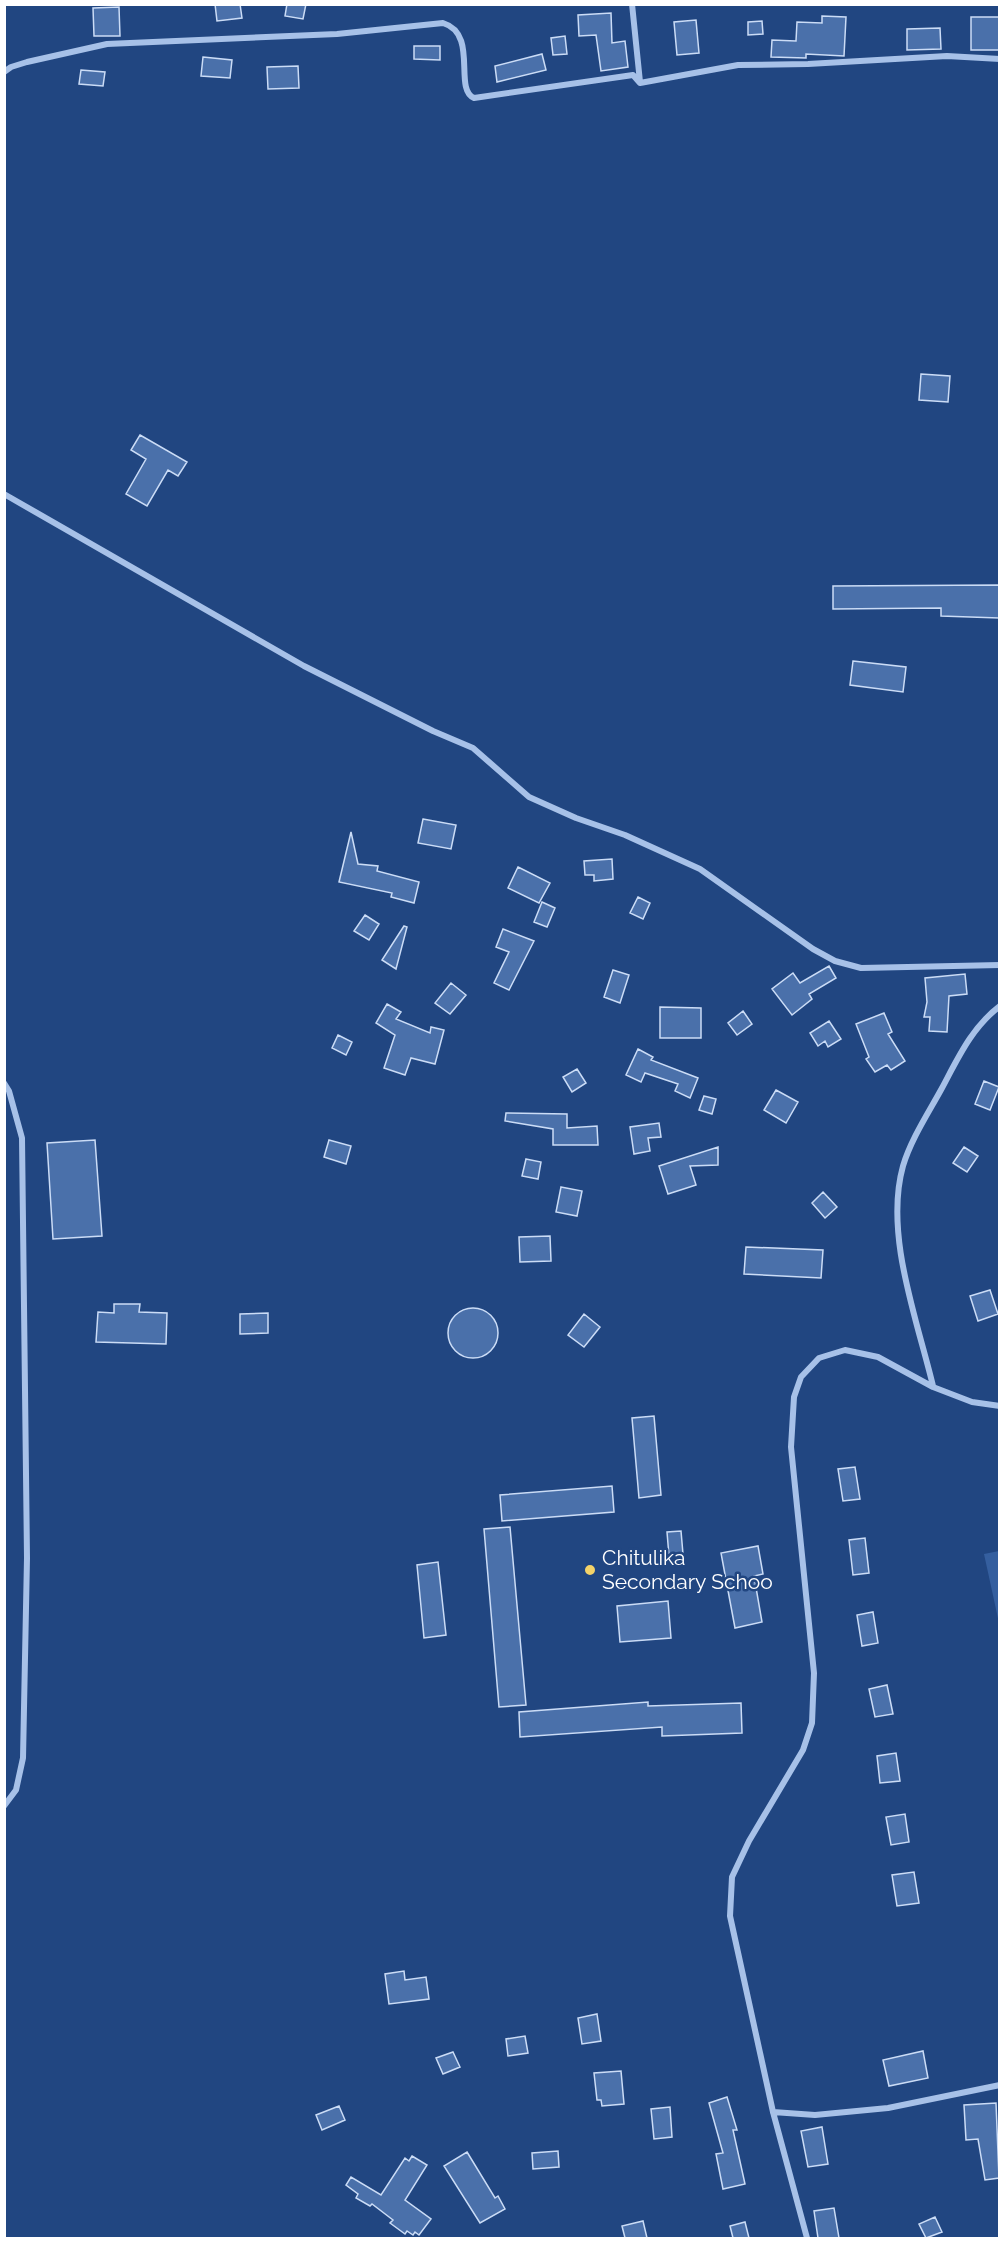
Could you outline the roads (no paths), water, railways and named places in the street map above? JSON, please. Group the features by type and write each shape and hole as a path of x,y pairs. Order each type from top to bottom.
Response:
{"street":[{"path":"632,4 640,83"},
{"path":"4,72 27,62 107,44 337,34 443,23 454,27 459,34 471,97 633,75 640,83"},
{"path":"640,83 738,65 808,64 947,56 999,59"},
{"path":"4,494 304,666 474,748 529,797 576,818 625,835 700,869 813,949 835,961 861,968 999,965"},
{"path":"933,1387 899,1246 897,1197 904,1164 921,1126 970,1037 999,1006"},
{"path":"4,1083 9,1091 22,1138 27,1558 23,1758 16,1790 4,1806"},
{"path":"807,2238 773,2112 730,1916 732,1877 749,1841 791,1773 812,1723 814,1673 804,1553 791,1447 795,1397 801,1377 819,1359 845,1350 878,1357 933,1387 972,1402 999,1406"},
{"path":"773,2112 815,2115 888,2108 999,2085"}],"place":[{"name":"Chitulika Secondary Schoo","path":"590,1570"}]}
